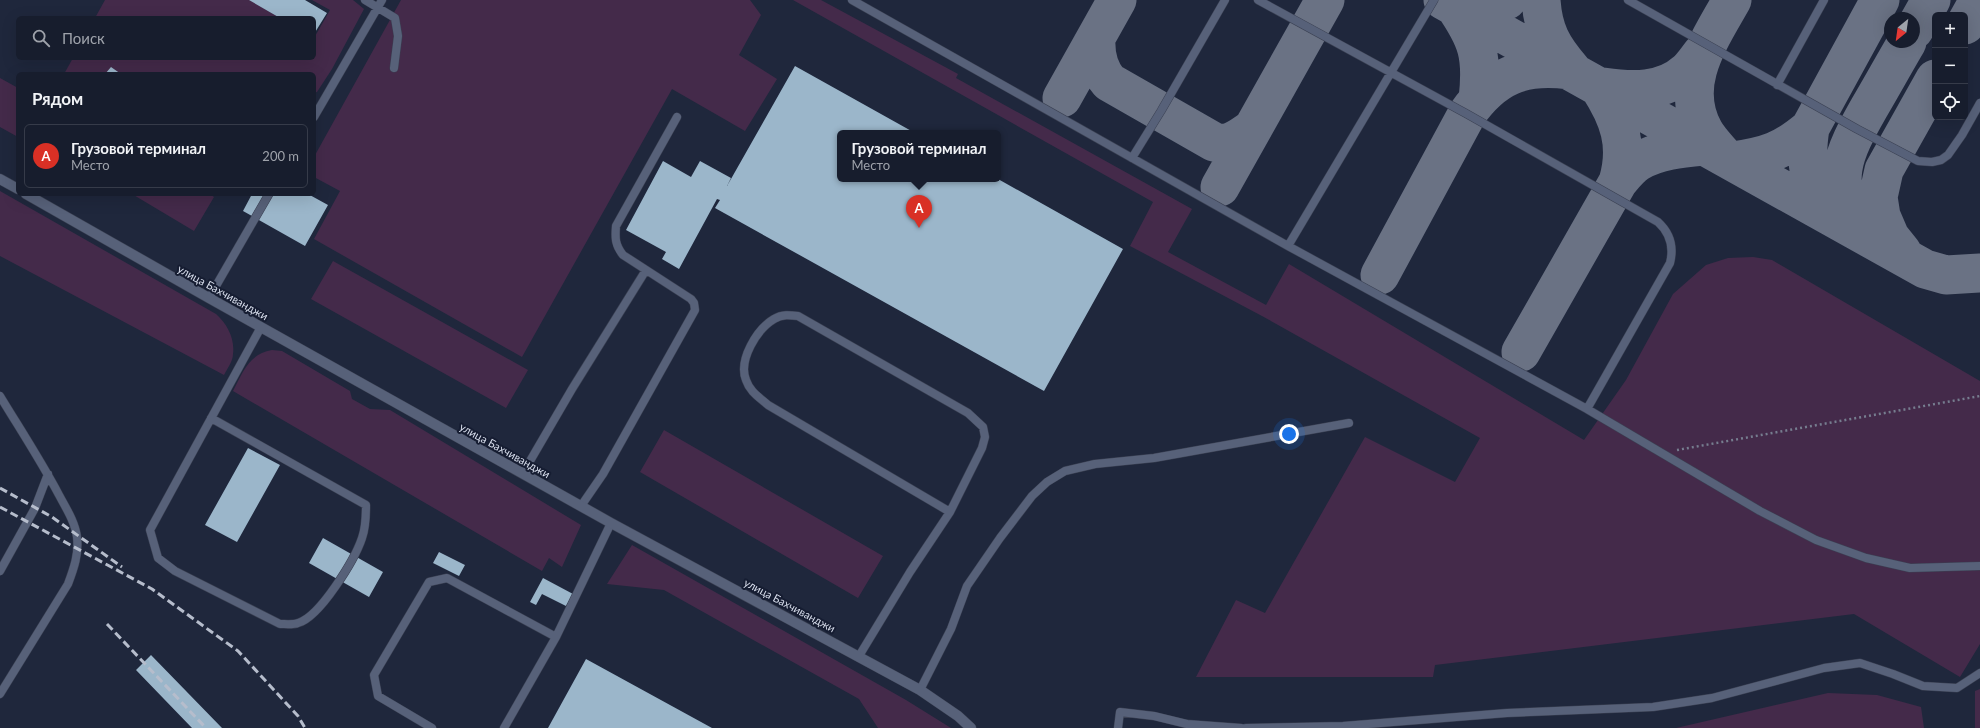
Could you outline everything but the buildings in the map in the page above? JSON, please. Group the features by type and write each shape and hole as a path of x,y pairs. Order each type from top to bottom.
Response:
{"street":[{"path":"0,179 16,188"},
{"name":"улица Бахчиванджи","path":"30,196 611,523 920,690 958,716 971,728"}],"lane":[{"path":"365,0 395,18 398,36 394,68"},
{"path":"316,114 382,0"},
{"path":"852,0 1288,246 1587,409 1760,510 1816,540 1866,558 1910,568 1980,566"},
{"path":"1132,158 1161,112 1225,0"},
{"path":"1258,0 1391,74 1467,114 1658,222 1669,235 1672,255 1670,263 1587,409"},
{"path":"1288,246 1434,0"},
{"path":"1777,85 1824,0"},
{"path":"1631,1 1777,85 1895,150 1918,161 1932,162 1941,160 1948,155 1962,135 1980,103"},
{"path":"581,506 603,474 694,310 694,303 691,298 629,260 617,248 615,238 616,226 677,117"},
{"path":"209,298 268,196"},
{"path":"523,473 572,389 646,270"},
{"path":"859,656 910,572 950,512 982,448 985,436 983,428 977,420 968,413 798,316 786,314 775,318 761,330 746,358 743,371 753,393 768,404 950,512"},
{"path":"211,418 366,505 366,522 362,539 334,590 314,612 299,623 280,624 175,571 158,558 150,530 211,418 261,327"},
{"path":"0,396 48,474 71,516 77,535 78,548 76,565 68,584 0,694"},
{"path":"920,690 951,629 967,586 1000,538 1032,496 1046,482 1065,471 1095,464 1154,458 1349,423"},
{"path":"0,570 35,508 48,474"},
{"path":"504,728 556,637 611,523"},
{"path":"432,728 378,696 374,675 429,582 447,578 556,637"},
{"path":"1246,728 1343,726 1507,714 1653,707 1712,698 1824,668 1860,663 1894,674 1923,686 1957,688 1980,673"},
{"path":"1118,728 1120,712 1154,716 1187,724 1242,728"}],"path":[{"path":"1662,452 1980,396"}],"shaded area":[{"path":"105,0 250,0 277,16 96,16"},
{"path":"312,0 353,0 364,9 332,69 316,92 316,72 65,72 72,60 316,60 316,34 330,10"},
{"path":"401,0 750,0 761,15 739,55 777,79 745,131 672,89 522,357 314,239 340,191 316,178 316,153"},
{"path":"793,0 821,0 958,74 956,78 1192,209 1168,252 1266,305 1289,264 1584,440 1626,380 1673,294 1706,265 1728,258 1753,257 1772,260 1980,381 1980,644 1960,677 1854,614 1435,665 1433,677 1196,677 1236,600 1265,613 1365,437 1455,482 1480,438 1262,316 1130,246 1153,202"},
{"path":"0,78 16,87 16,136 0,127"},
{"path":"0,191 216,314 224,322 233,342 233,357 224,375 0,256"},
{"path":"135,196 213,196 214,197 194,231"},
{"path":"333,261 528,370 506,408 311,299"},
{"path":"272,350 282,351 350,391 352,399 370,409 390,410 581,525 562,567 549,558 542,571 233,391 252,360 264,352"},
{"path":"664,430 883,556 858,598 640,472"},
{"path":"632,545 906,700 951,728 878,728 859,699 664,590 607,584"},
{"path":"1980,689 1980,728 1975,728 1975,691"},
{"path":"1828,693 1877,695 1921,707 1924,728 1676,728"}],"taxiway":[{"path":"1062,98 1117,0"},
{"path":"1220,187 1325,0"},
{"path":"1443,0 1925,269 1946,275 1980,273"},
{"path":"1455,7 1494,4 1507,0"},
{"path":"1541,0 1546,30 1559,54 1572,70"},
{"path":"1723,155 1704,131 1697,114 1694,96 1695,80 1706,47 1732,0"},
{"path":"1829,215 1817,193 1808,164 1808,141 1810,128 1880,0"},
{"path":"1920,19 1931,0"},
{"path":"1968,20 1979,0"},
{"path":"1453,4 1468,28 1477,49 1480,72 1478,100"},
{"path":"1096,38 1098,62 1102,72 1109,82 1214,142 1229,142 1239,138 1252,129"},
{"path":"1864,230 1852,214 1845,199 1842,184 1846,154 1860,124 1904,48"},
{"path":"1603,87 1636,90 1667,84 1686,72 1702,53"},
{"path":"1380,275 1467,114 1477,101 1499,82 1523,71 1537,69 1569,70"},
{"path":"1902,252 1890,237 1881,216 1878,197 1884,170 1932,84"},
{"path":"1599,87 1612,110 1620,132 1622,156 1618,182"},
{"path":"1733,161 1756,157 1774,151 1791,142 1810,128"},
{"path":"1521,352 1618,182 1632,166 1646,158 1662,152 1705,146"}],"railway":[{"path":"0,488 52,517 122,567"},
{"path":"0,507 152,589 238,651 298,716 305,728"},
{"path":"107,624 206,728"}],"place":[{"name":"Грузовой терминал","path":"919,228"}]}
